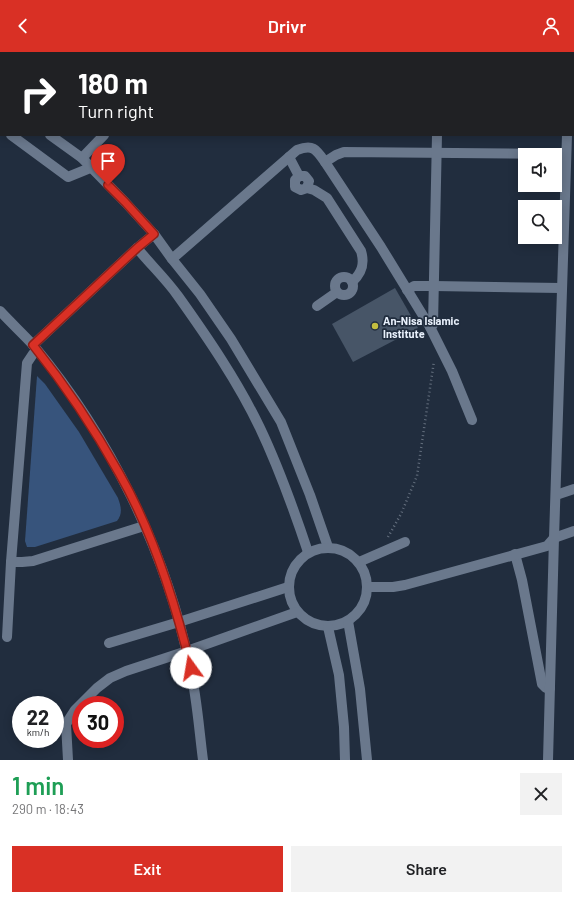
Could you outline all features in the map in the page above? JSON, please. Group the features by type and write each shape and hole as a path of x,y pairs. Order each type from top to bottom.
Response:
{"street":[{"path":"12,136 68,177 90,168"},
{"path":"51,136 82,158 154,234 200,294 231,338 281,422 310,495 328,547"},
{"path":"82,158 103,136"},
{"path":"430,327 433,325 437,136"},
{"path":"548,760 561,288 567,136"},
{"path":"172,259 297,150 305,147 311,147 317,150 381,247 430,327 452,371 472,420"},
{"path":"325,162 344,152 566,154"},
{"path":"289,157 299,176 305,176 309,181 307,188 314,190 327,198 361,251 364,259 362,270 352,282 348,278 341,278 336,282 335,288 337,292 317,306"},
{"path":"7,638 11,562 27,363 35,348 137,248 154,234"},
{"path":"137,248 178,296 225,364 259,427 288,494 308,552"},
{"path":"407,290 414,286 561,288"},
{"path":"0,311 35,348 61,382 120,474 144,526 156,555 179,622 187,651 198,712 203,760"},
{"path":"556,495 574,488"},
{"path":"11,562 33,561 144,526"},
{"path":"368,587 405,586 547,546 554,538 574,531"},
{"path":"359,562 405,542"},
{"path":"328,547 345,551 359,562 366,574 368,587 365,601 358,613 348,621 328,627 311,623 297,612 291,600 288,587 294,567 308,552 328,547"},
{"path":"515,554 522,580 542,684 546,688 550,688"},
{"path":"109,643 288,587"},
{"path":"68,760 66,724 76,710 97,688 110,678 126,671 297,612"},
{"path":"348,621 360,689 367,760"},
{"path":"328,627 339,675 344,728 345,760"}],"path":[{"path":"393,548 387,537 401,514 417,476 437,342"}],"shaded area":[{"path":"37,376 45,384 79,432 118,498 121,513 117,521 35,547 27,547 25,541"}],"building":[{"name":"An-Nisa Islamic Institute","path":"395,288 418,328 353,362 332,324"}],"place":[{"name":"An-Nisa Islamic Institute","path":"375,326"}],"route":[{"path":"108,185 154,234 33,345 74,400 120,474 151,540 177,615 191,668"}]}
